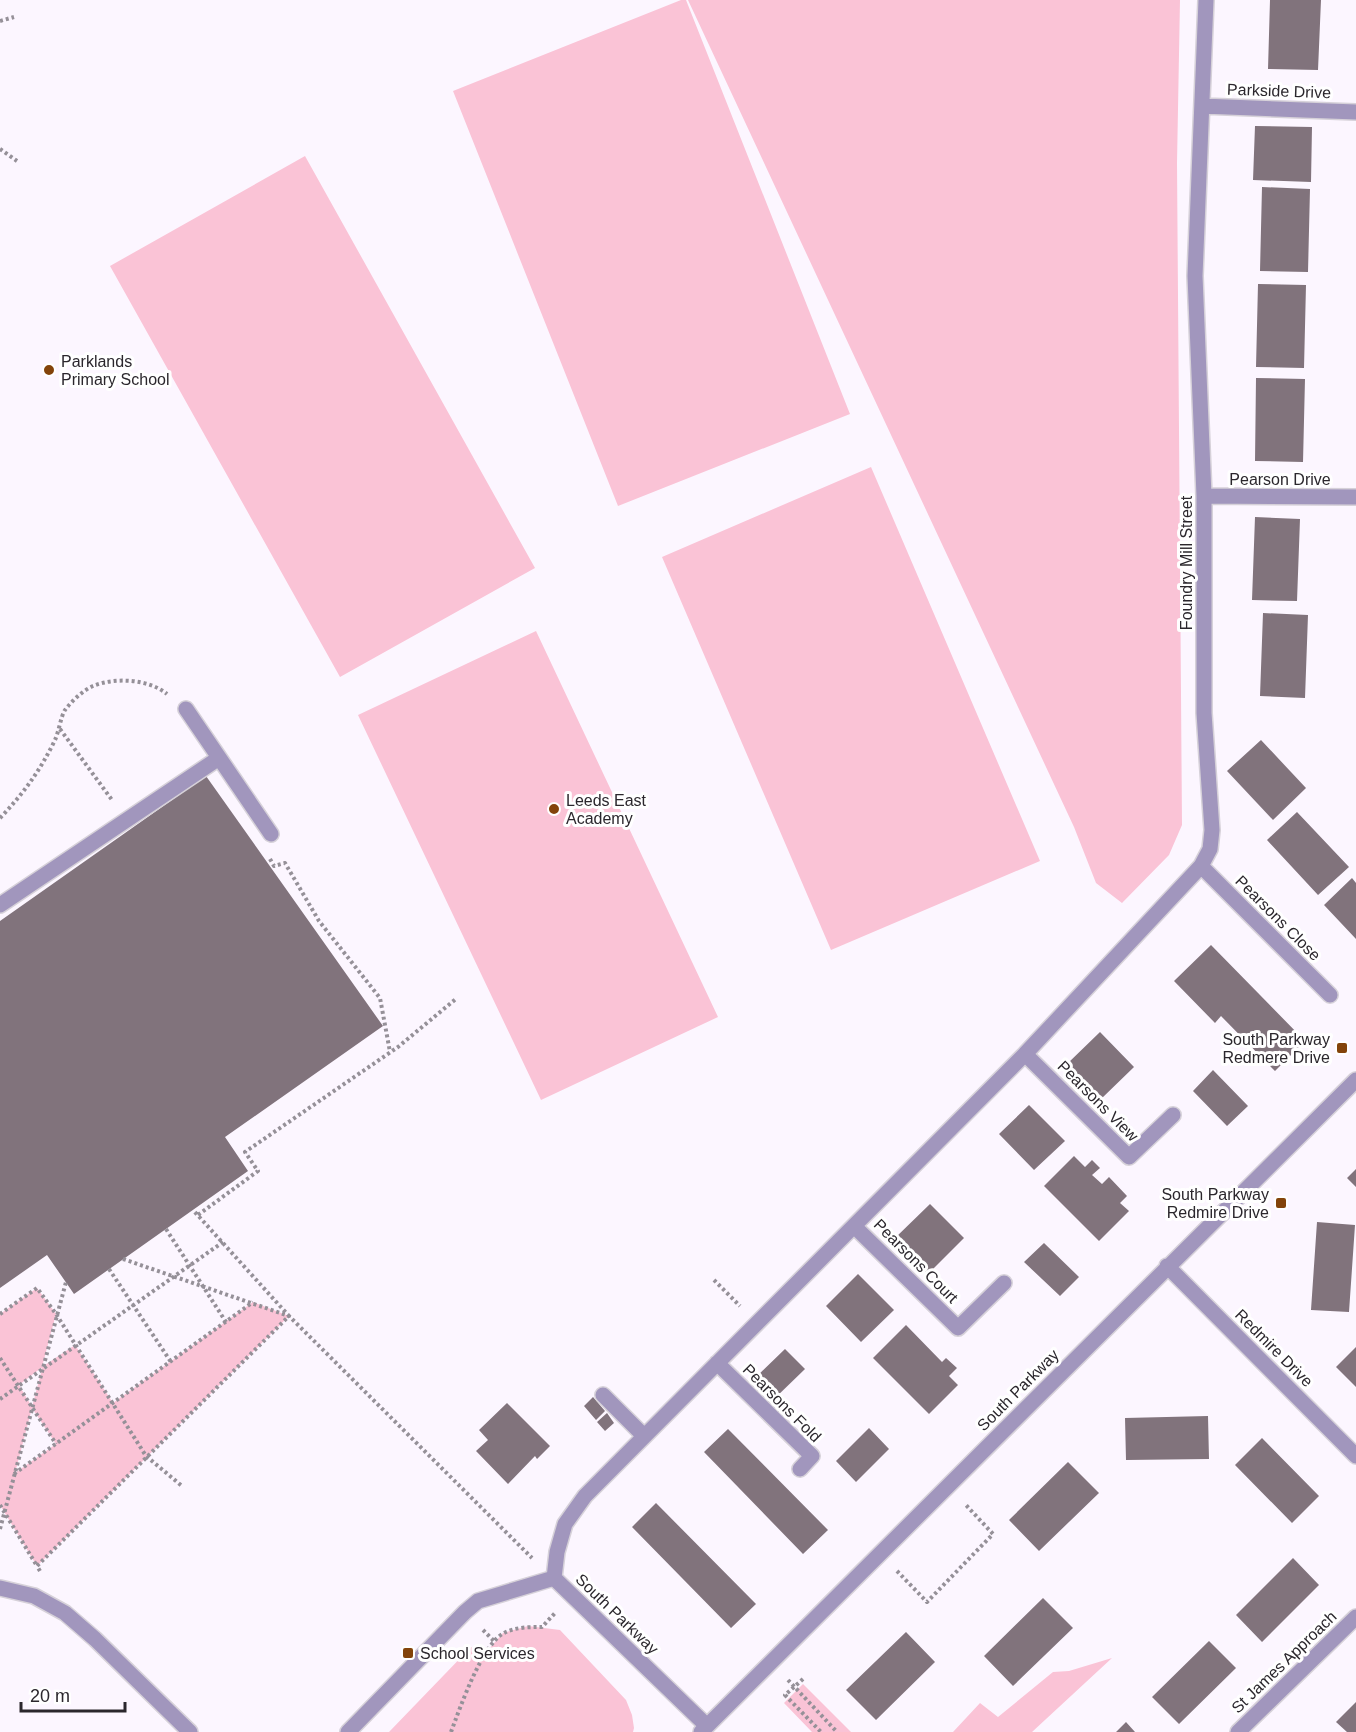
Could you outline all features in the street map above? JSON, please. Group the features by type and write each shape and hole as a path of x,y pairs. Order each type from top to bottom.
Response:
{"street":[{"name":"Foundry Mill Street","path":"1025,1054 1201,867 1210,849 1212,830 1204,713 1204,496 1195,276 1206,0"},
{"name":"Parkside Drive","path":"1202,106 1356,112"},
{"name":"Pearson Drive","path":"1204,496 1356,497"},
{"path":"186,709 271,834"},
{"path":"0,905 219,758"},
{"name":"Pearsons Close","path":"1201,867 1330,995"},
{"name":"Pearsons View","path":"1025,1054 1129,1157 1173,1115"},
{"name":"South Parkway","path":"554,1578 557,1552 565,1524 585,1496 1025,1054"},
{"name":"South Parkway","path":"554,1578 704,1729 1356,1080"},
{"name":"Pearsons Court","path":"854,1226 958,1328 1004,1282"},
{"name":"Redmire Drive","path":"1167,1266 1356,1456"},
{"name":"Pearsons Fold","path":"717,1363 812,1456 800,1469"},
{"path":"603,1395 644,1436"},
{"name":"South Parkway","path":"348,1732 478,1601 554,1578"},
{"path":"0,1588 34,1596 65,1613 95,1639 190,1732"},
{"name":"St James Approach","path":"1238,1732 1356,1617"}],"path":[{"path":"0,21 14,17"},
{"path":"0,150 16,161"},
{"path":"0,818 24,793 46,759 60,729 63,713 76,698 93,686 125,680 158,686 186,709"},
{"path":"60,729 127,820"},
{"path":"271,834 259,843 274,866 285,863 319,921 380,998 390,1052"},
{"path":"198,1215 258,1171 245,1152 390,1052 457,998"},
{"path":"193,1210 289,1316 518,1546 554,1578"},
{"path":"166,1229 226,1322"},
{"path":"0,1399 223,1242"},
{"path":"123,1259 289,1316"},
{"path":"109,1269 171,1362"},
{"path":"714,1280 757,1323"},
{"path":"0,1529 66,1282"},
{"path":"0,1314 37,1288 146,1456 182,1486"},
{"path":"14,1474 253,1302"},
{"path":"37,1566 289,1316"},
{"path":"0,1358 56,1444"},
{"path":"880,1553 927,1602 993,1534 948,1486"},
{"path":"0,1505 43,1576"},
{"path":"451,1732 482,1657 503,1633 528,1626 542,1627 573,1595"},
{"path":"771,1662 837,1732"},
{"path":"803,1679 785,1695 821,1732"}],"shaded area":[{"path":"681,0 686,0 850,414 618,506 453,91"},
{"path":"688,0 1180,0 1177,163 1182,825 1169,855 1122,903 1096,883 1074,827"},
{"path":"305,156 535,568 340,677 110,266"},
{"path":"871,467 1040,861 831,950 662,557"},
{"path":"536,631 718,1017 541,1100 358,715"},
{"path":"37,1288 56,1314 42,1367 75,1345 113,1403 253,1302 289,1316 37,1566 0,1505 0,1314","holes":["42,1369 32,1407 19,1385","32,1408 56,1444 15,1473"]},
{"path":"528,1626 560,1630 626,1700 632,1715 633,1732 389,1732 471,1647 482,1657 503,1633"},
{"path":"1112,1658 1032,1732 953,1732 980,1703 998,1717 1053,1672 1069,1671"},
{"path":"803,1684 851,1732 812,1732 784,1703"}],"building":[{"path":"1270,0 1321,0 1318,70 1268,69"},
{"path":"1255,126 1312,127 1311,182 1253,180"},
{"path":"1262,187 1310,189 1308,272 1260,271"},
{"path":"1258,284 1306,285 1304,368 1256,367"},
{"path":"1256,378 1305,379 1303,462 1255,461"},
{"path":"1255,517 1300,519 1297,601 1252,600"},
{"path":"1263,613 1308,615 1305,698 1260,696"},
{"path":"1261,740 1306,788 1273,820 1227,771"},
{"path":"206,776 383,1026 225,1137 248,1171 74,1294 47,1255 0,1288 0,921"},
{"path":"1297,812 1349,867 1318,895 1267,840"},
{"path":"1352,878 1356,883 1356,939 1324,905"},
{"path":"1211,945 1305,1041 1275,1071 1221,1016 1215,1023 1174,981"},
{"path":"1100,1032 1134,1067 1100,1100 1066,1065"},
{"path":"1213,1070 1248,1106 1227,1126 1193,1091"},
{"path":"1029,1105 1065,1141 1034,1170 999,1134"},
{"path":"1074,1156 1085,1167 1092,1160 1100,1168 1092,1175 1102,1184 1109,1177 1127,1196 1120,1203 1129,1211 1099,1241 1044,1186"},
{"path":"1356,1169 1356,1187 1347,1178"},
{"path":"930,1204 964,1238 928,1274 894,1239"},
{"path":"1317,1222 1355,1225 1349,1312 1311,1310"},
{"path":"1044,1243 1079,1277 1060,1296 1024,1262"},
{"path":"858,1274 894,1310 861,1342 826,1306"},
{"path":"906,1325 942,1362 946,1358 957,1368 949,1376 958,1385 929,1414 873,1358"},
{"path":"1356,1347 1356,1387 1336,1367"},
{"path":"785,1349 805,1369 772,1401 752,1381"},
{"path":"593,1397 605,1411 596,1420 584,1406"},
{"path":"507,1403 550,1446 537,1459 535,1456 508,1484 476,1451 488,1440 479,1430"},
{"path":"607,1413 614,1423 605,1431 597,1422"},
{"path":"1208,1416 1209,1459 1126,1460 1125,1418"},
{"path":"869,1428 889,1449 856,1482 836,1461"},
{"path":"728,1429 828,1530 803,1554 704,1452"},
{"path":"1262,1438 1319,1496 1292,1523 1235,1465"},
{"path":"1068,1462 1099,1493 1039,1551 1009,1520"},
{"path":"656,1503 756,1604 731,1628 632,1527"},
{"path":"1293,1558 1319,1585 1262,1642 1236,1615"},
{"path":"1043,1598 1073,1628 1013,1686 984,1656"},
{"path":"906,1632 935,1662 876,1720 846,1690"},
{"path":"1209,1641 1236,1668 1179,1724 1152,1697"},
{"path":"1356,1702 1356,1732 1347,1732 1336,1722"},
{"path":"1126,1722 1135,1732 1116,1732"}],"place":[{"name":"Parklands Primary School","path":"49,370"},
{"name":"Leeds East Academy","path":"554,809"},
{"name":"South Parkway Redmere Drive","path":"1342,1048"},
{"name":"South Parkway Redmire Drive","path":"1281,1203"},
{"name":"School Services","path":"408,1653"}]}
